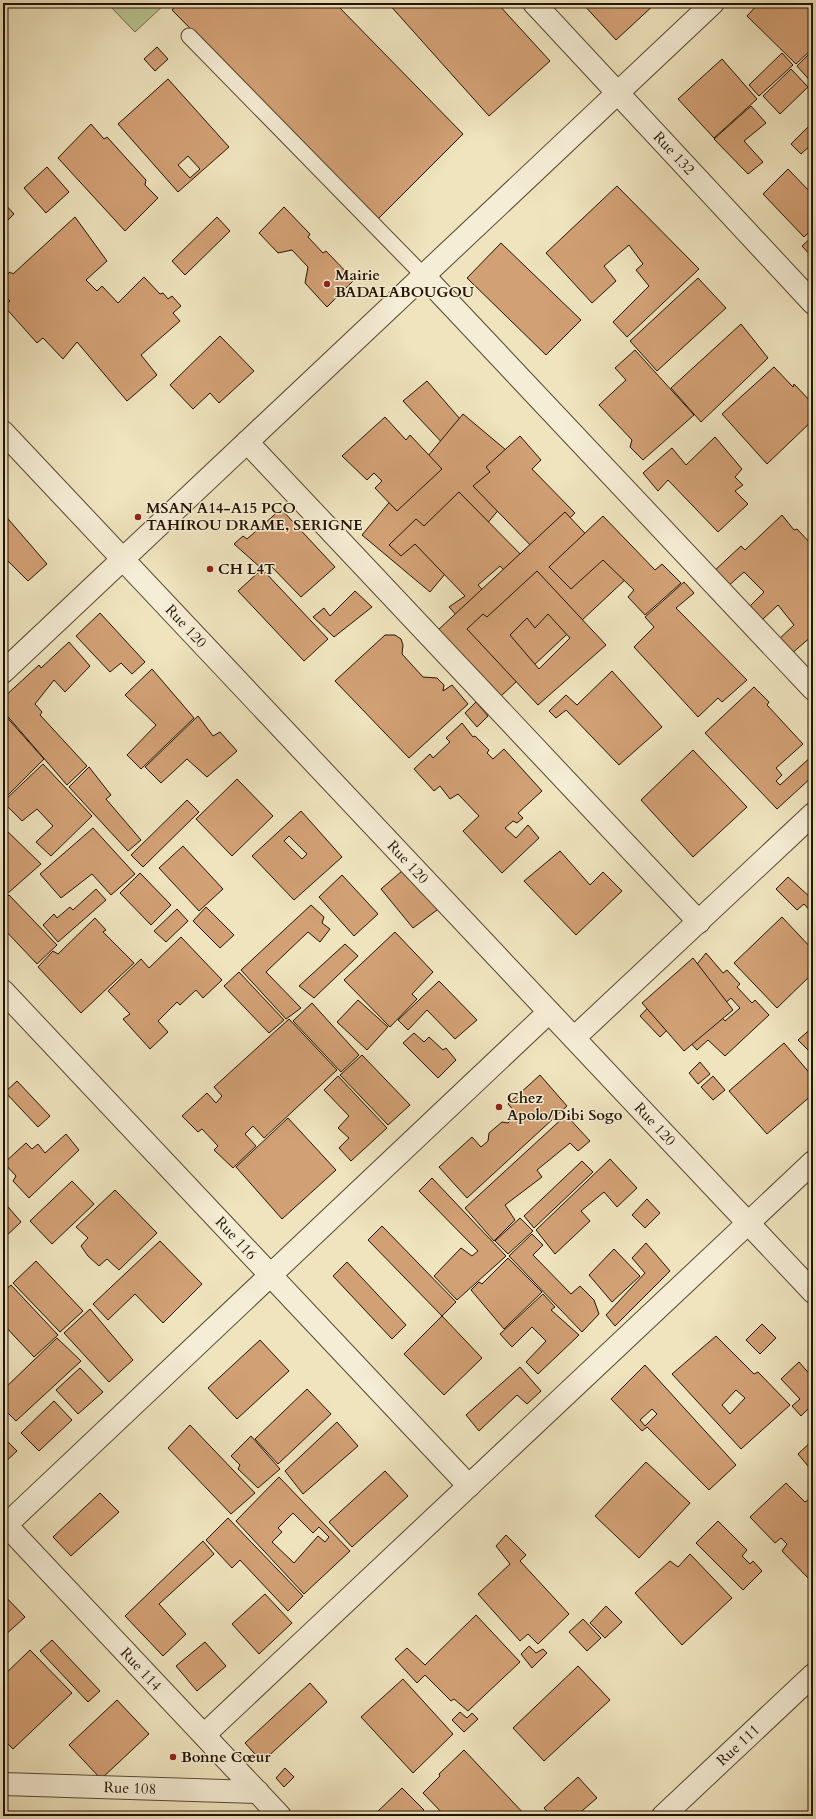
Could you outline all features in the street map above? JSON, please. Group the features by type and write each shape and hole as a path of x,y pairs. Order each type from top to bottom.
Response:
{"street":[{"name":"Rue 132","path":"534,3 813,302"},
{"path":"3,672 713,3"},
{"path":"424,276 813,689"},
{"name":"Rue 120","path":"3,432 813,1292"},
{"path":"247,442 699,922"},
{"path":"574,1038 813,814"},
{"name":"Rue 116","path":"3,991 469,1486"},
{"path":"4,1524 550,1012"},
{"path":"204,1735 813,1162"},
{"name":"Rue 114","path":"4,1524 280,1816"},
{"name":"Rue 111","path":"663,1816 813,1675"},
{"name":"Rue 108","path":"3,1784 258,1792"}],"lane":[{"path":"189,36 424,276"}],"green space":[{"path":"107,3 166,3 135,32"}],"building":[{"path":"179,3 335,3 463,134 378,219 172,10"},
{"path":"388,3 497,3 550,61 489,116"},
{"path":"582,3 656,3 616,40"},
{"path":"759,3 813,3 813,48 796,64 747,16"},
{"path":"157,47 168,59 155,71 144,59"},
{"path":"813,50 813,84 797,66"},
{"path":"782,53 793,65 759,96 749,85"},
{"path":"722,59 757,99 714,138 678,99"},
{"path":"791,69 808,87 780,114 763,96"},
{"path":"168,79 229,147 178,192 118,124","holes":["188,156 200,169 190,178 178,165"]},
{"path":"751,106 766,123 744,141 763,162 748,174 714,139"},
{"path":"813,122 813,143 801,154 791,144"},
{"path":"91,124 104,139 107,137 146,180 145,185 158,198 125,231 58,158"},
{"path":"47,167 69,192 46,213 24,188"},
{"path":"788,169 813,195 813,228 804,237 763,194"},
{"path":"617,186 699,269 627,337 613,322 649,286 636,270 643,264 629,245 604,266 616,281 592,303 546,253"},
{"path":"3,202 14,214 3,225"},
{"path":"284,207 310,234 308,237 323,253 326,251 354,280 327,307 305,283 308,267 292,250 278,253 259,233"},
{"path":"75,217 107,261 86,280 97,291 102,286 118,303 144,277 160,294 163,293 168,299 172,296 181,306 173,313 180,321 141,355 157,375 127,401 77,342 63,359 43,338 37,343 4,306 10,301 3,294 3,278 10,272 13,274"},
{"path":"217,217 230,231 185,275 172,261"},
{"path":"813,236 813,258 802,246"},
{"path":"501,243 581,320 546,355 467,278"},
{"path":"698,278 726,308 657,371 630,341"},
{"path":"741,324 768,358 701,422 671,388"},
{"path":"220,336 254,371 219,403 210,393 193,409 170,385"},
{"path":"635,350 694,415 643,460 630,447 632,440 599,405 626,380 615,368"},
{"path":"774,367 793,387 794,384 813,404 813,420 767,464 722,414"},
{"path":"427,381 480,442 484,439 493,448 464,476 448,457 448,449 403,401"},
{"path":"463,414 531,471 430,592 362,535"},
{"path":"385,417 406,440 410,435 442,469 397,511 375,488 382,481 374,473 367,480 342,456"},
{"path":"520,436 541,460 532,469 575,513 536,551 473,486 490,472 486,467"},
{"path":"715,437 742,469 735,477 743,485 735,491 748,504 718,532 668,480 658,491 643,473 672,448 686,465"},
{"path":"459,492 534,568 518,585 500,566 478,585 494,602 468,628 449,607 465,596 415,544 401,556 389,545 416,519 424,526"},
{"path":"281,509 335,567 301,597 268,563 261,568 234,544 243,536 247,539"},
{"path":"565,512 627,578 501,696 438,630"},
{"path":"3,513 47,564 28,581 3,556"},
{"path":"782,515 794,530 797,529 813,546 813,635 790,655 777,641 794,625 778,605 762,620 750,606 764,592 744,572 727,587 713,572 741,546 745,550"},
{"path":"603,516 655,570 662,564 681,583 645,615 628,597 634,590 603,560 571,589 549,567"},
{"path":"262,569 328,639 304,661 238,591"},
{"path":"537,571 606,645 538,705 467,629 483,614 487,617","holes":["548,614 570,638 539,669 510,635 527,618 535,628"]},
{"path":"684,582 694,593 676,608 747,680 722,702 718,698 698,717 634,647 654,627 645,617"},
{"path":"355,591 372,607 334,637 313,617 324,608 330,616"},
{"path":"100,613 145,662 132,674 121,663 110,672 76,636"},
{"path":"385,635 395,635 401,639 403,645 402,654 423,677 437,678 444,685 443,691 452,685 468,704 409,758 335,681"},
{"path":"69,642 90,666 65,692 54,680 35,704 42,712 40,715 87,766 67,785 3,711 3,698 39,665 41,668"},
{"path":"152,669 194,718 141,769 127,755 156,725 125,695"},
{"path":"612,671 662,727 619,765 566,710 556,718 549,711 566,695 577,705"},
{"path":"754,687 769,702 767,705 803,744 776,768 782,775 776,781 780,785 813,755 813,776 777,809 705,733"},
{"path":"476,702 488,716 477,727 465,713"},
{"path":"3,713 44,759 3,800"},
{"path":"198,716 213,736 220,732 237,751 207,777 187,759 161,783 145,767"},
{"path":"462,723 473,737 475,736 489,750 487,753 493,759 504,749 542,791 518,813 523,818 517,823 513,821 505,828 516,838 528,825 539,838 502,873 463,831 479,816 458,794 450,799 440,786 434,791 414,769 430,754 433,758 450,742 446,738"},
{"path":"693,750 747,807 693,857 641,800"},
{"path":"43,764 92,816 51,856 36,842 53,826 37,809 22,821 3,802"},
{"path":"89,767 111,795 106,799 141,840 128,851 69,787"},
{"path":"237,779 273,816 232,856 196,819"},
{"path":"187,800 199,812 143,867 131,855"},
{"path":"301,811 342,857 294,900 252,856","holes":["289,836 307,854 302,859 284,841"]},
{"path":"3,827 41,864 8,893 3,888"},
{"path":"93,828 135,874 111,895 92,874 61,898 40,874"},
{"path":"183,846 223,889 199,911 159,868"},
{"path":"560,851 590,885 603,872 622,891 576,935 524,881"},
{"path":"409,865 445,904 413,928 381,889"},
{"path":"140,873 171,905 151,925 120,893"},
{"path":"342,875 378,914 354,936 319,897"},
{"path":"788,877 811,898 813,897 813,914 804,904 797,910 776,889"},
{"path":"96,889 106,900 58,942 43,925 54,914 57,918 70,907 73,910"},
{"path":"9,895 57,945 37,964 3,928 3,901"},
{"path":"311,905 324,917 322,923 330,929 320,942 308,932 266,972 301,1008 286,1019 241,970"},
{"path":"206,907 234,935 220,948 193,921"},
{"path":"177,909 188,921 166,942 154,931"},
{"path":"782,917 813,950 813,973 777,1008 734,963"},
{"path":"95,918 106,930 103,932 134,963 81,1013 38,967 53,951 58,954"},
{"path":"395,932 433,972 412,994 417,999 390,1027 344,980"},
{"path":"181,937 222,980 203,998 196,990 180,1005 177,1002 158,1021 168,1032 150,1049 123,1019 130,1014 108,991 141,959 149,968"},
{"path":"345,944 358,956 314,998 299,986"},
{"path":"706,953 723,973 727,970 740,984 737,987 752,1003 755,1000 769,1015 725,1056 708,1040 697,1050 687,1039 698,1029 683,1015 660,1037 640,1016 659,996 678,1014 692,1003 687,994 697,984 694,968","holes":["731,998 740,1008 725,1021 716,1011"]},
{"path":"693,958 733,1010 684,1051 642,1003"},
{"path":"239,972 284,1020 269,1033 224,986"},
{"path":"439,981 477,1020 455,1039 427,1010 408,1030 398,1020"},
{"path":"358,1000 388,1027 367,1050 337,1022"},
{"path":"312,1003 359,1055 341,1072 293,1021"},
{"path":"289,1019 337,1070 264,1138 253,1126 245,1134 256,1146 233,1168 214,1150 218,1146 202,1129 198,1132 182,1116 207,1093 216,1103 222,1096 214,1087"},
{"path":"813,1027 813,1055 798,1040"},
{"path":"414,1033 424,1042 429,1037 443,1050 446,1048 456,1060 438,1078 403,1043"},
{"path":"784,1043 813,1077 813,1094 767,1134 729,1091"},
{"path":"362,1055 410,1105 388,1125 340,1075"},
{"path":"700,1062 710,1074 698,1084 689,1073"},
{"path":"540,1075 567,1106 467,1198 439,1167 472,1137 481,1147 488,1141 489,1133 502,1122 508,1123 517,1114 508,1104"},
{"path":"338,1076 387,1128 351,1161 339,1148 349,1138 338,1128 349,1116 324,1090"},
{"path":"713,1076 725,1090 713,1100 701,1087"},
{"path":"17,1081 50,1116 38,1127 5,1092"},
{"path":"566,1115 590,1141 578,1151 570,1143 537,1170 542,1177 505,1205 515,1220 494,1241 465,1208"},
{"path":"288,1118 336,1170 282,1219 236,1167"},
{"path":"66,1134 79,1150 29,1198 13,1181 16,1176 4,1163 26,1143 32,1149 38,1144 45,1153"},
{"path":"610,1159 637,1188 617,1207 604,1192 581,1211 590,1221 555,1254 536,1230"},
{"path":"582,1161 593,1172 534,1228 524,1216"},
{"path":"432,1178 506,1256 457,1300 434,1276 461,1248 472,1256 478,1251 419,1191"},
{"path":"72,1181 94,1204 52,1244 30,1221"},
{"path":"115,1190 157,1233 119,1270 107,1259 99,1266 88,1256 81,1246 88,1238 76,1227"},
{"path":"647,1199 660,1213 645,1228 632,1215"},
{"path":"3,1201 21,1222 3,1239"},
{"path":"520,1218 533,1231 508,1254 495,1241"},
{"path":"382,1226 456,1302 442,1316 368,1240"},
{"path":"532,1234 543,1245 533,1255 571,1294 580,1286 594,1300 599,1314 582,1332 509,1256"},
{"path":"160,1241 202,1284 163,1323 135,1294 108,1320 93,1304"},
{"path":"646,1243 670,1271 615,1326 606,1315 645,1273 632,1258"},
{"path":"614,1249 640,1276 612,1302 589,1275"},
{"path":"508,1258 542,1292 504,1329 471,1290 479,1282 482,1284"},
{"path":"36,1261 83,1311 60,1332 13,1283"},
{"path":"347,1262 406,1325 392,1339 333,1276"},
{"path":"3,1277 8,1282 3,1287"},
{"path":"11,1285 58,1335 34,1357 3,1324 3,1292"},
{"path":"543,1294 555,1307 551,1310 579,1335 538,1374 526,1362 546,1341 532,1327 512,1347 500,1334"},
{"path":"90,1309 133,1360 109,1382 64,1333"},
{"path":"442,1316 482,1358 444,1395 404,1354"},
{"path":"762,1324 776,1338 760,1354 746,1340"},
{"path":"716,1336 754,1374 758,1372 790,1405 741,1449 672,1374","holes":["736,1390 745,1398 730,1414 722,1405"]},
{"path":"57,1338 81,1361 16,1421 3,1408 3,1390"},
{"path":"260,1340 289,1371 237,1419 208,1388"},
{"path":"799,1362 813,1378 813,1404 801,1416 792,1406 800,1399 781,1379"},
{"path":"645,1365 736,1465 709,1490 647,1427 642,1431 611,1399","holes":["652,1409 657,1414 645,1426 640,1420"]},
{"path":"520,1367 541,1391 527,1404 517,1395 479,1431 466,1415"},
{"path":"80,1368 103,1392 78,1414 56,1390"},
{"path":"307,1389 331,1414 278,1464 255,1439"},
{"path":"54,1401 72,1420 39,1451 21,1433"},
{"path":"337,1422 358,1446 303,1494 285,1471"},
{"path":"190,1425 255,1493 231,1514 168,1448"},
{"path":"251,1436 280,1469 258,1488 238,1469 240,1465 231,1456"},
{"path":"3,1437 17,1451 3,1464"},
{"path":"813,1440 813,1472 798,1454"},
{"path":"646,1462 690,1503 639,1558 595,1516"},
{"path":"385,1471 408,1496 352,1547 329,1522"},
{"path":"279,1477 350,1551 304,1594 236,1521","holes":["293,1513 313,1533 319,1527 329,1537 325,1542 318,1536 294,1563 272,1542 282,1532 278,1528"]},
{"path":"786,1483 805,1502 808,1500 813,1504 813,1579 811,1581 782,1551 787,1544 781,1538 775,1543 750,1517"},
{"path":"100,1493 119,1512 71,1556 53,1537"},
{"path":"228,1518 303,1596 288,1611 240,1560 232,1568 206,1540"},
{"path":"718,1521 747,1550 742,1556 750,1564 753,1561 762,1571 743,1590 696,1543"},
{"path":"506,1535 526,1555 520,1561 569,1614 538,1644 528,1634 520,1641 478,1594 510,1564 496,1546"},
{"path":"203,1541 214,1554 159,1604 186,1634 163,1656 125,1616"},
{"path":"690,1554 732,1598 682,1645 635,1593 670,1561 678,1567"},
{"path":"3,1594 25,1617 3,1637"},
{"path":"265,1594 292,1623 259,1654 232,1624"},
{"path":"606,1606 622,1622 605,1638 590,1623"},
{"path":"476,1615 520,1662 468,1711 454,1699 451,1701 425,1675 417,1683 395,1659 407,1648 425,1665"},
{"path":"583,1619 601,1638 587,1651 569,1632"},
{"path":"52,1640 100,1691 88,1702 40,1651"},
{"path":"205,1642 226,1666 197,1691 176,1666"},
{"path":"529,1646 536,1653 543,1649 547,1653 532,1668 521,1654"},
{"path":"30,1650 72,1693 13,1749 3,1739 3,1676"},
{"path":"578,1666 610,1700 544,1761 513,1728"},
{"path":"403,1679 453,1734 413,1773 361,1717"},
{"path":"310,1683 327,1702 262,1762 245,1743"},
{"path":"117,1700 149,1734 101,1779 69,1745"},
{"path":"460,1712 467,1718 472,1713 478,1719 464,1732 452,1720"},
{"path":"464,1750 526,1816 445,1816 423,1793 440,1776 439,1774"},
{"path":"285,1768 294,1777 284,1787 276,1778"},
{"path":"578,1777 597,1798 576,1816 551,1816 544,1808"},
{"path":"402,1788 424,1810 418,1816 373,1816"},
{"path":"780,1811 785,1816 775,1816"}],"place":[{"name":"Mairie BADALABOUGOU","path":"327,284"},
{"name":"MSAN A14-A15 PCO TAHIROU DRAME, SERIGNE","path":"138,517"},
{"name":"CH L4T","path":"210,569"},
{"name":"Chez Apolo/Dibi Sogo","path":"499,1107"},
{"name":"Bonne Cœur","path":"173,1757"}]}
